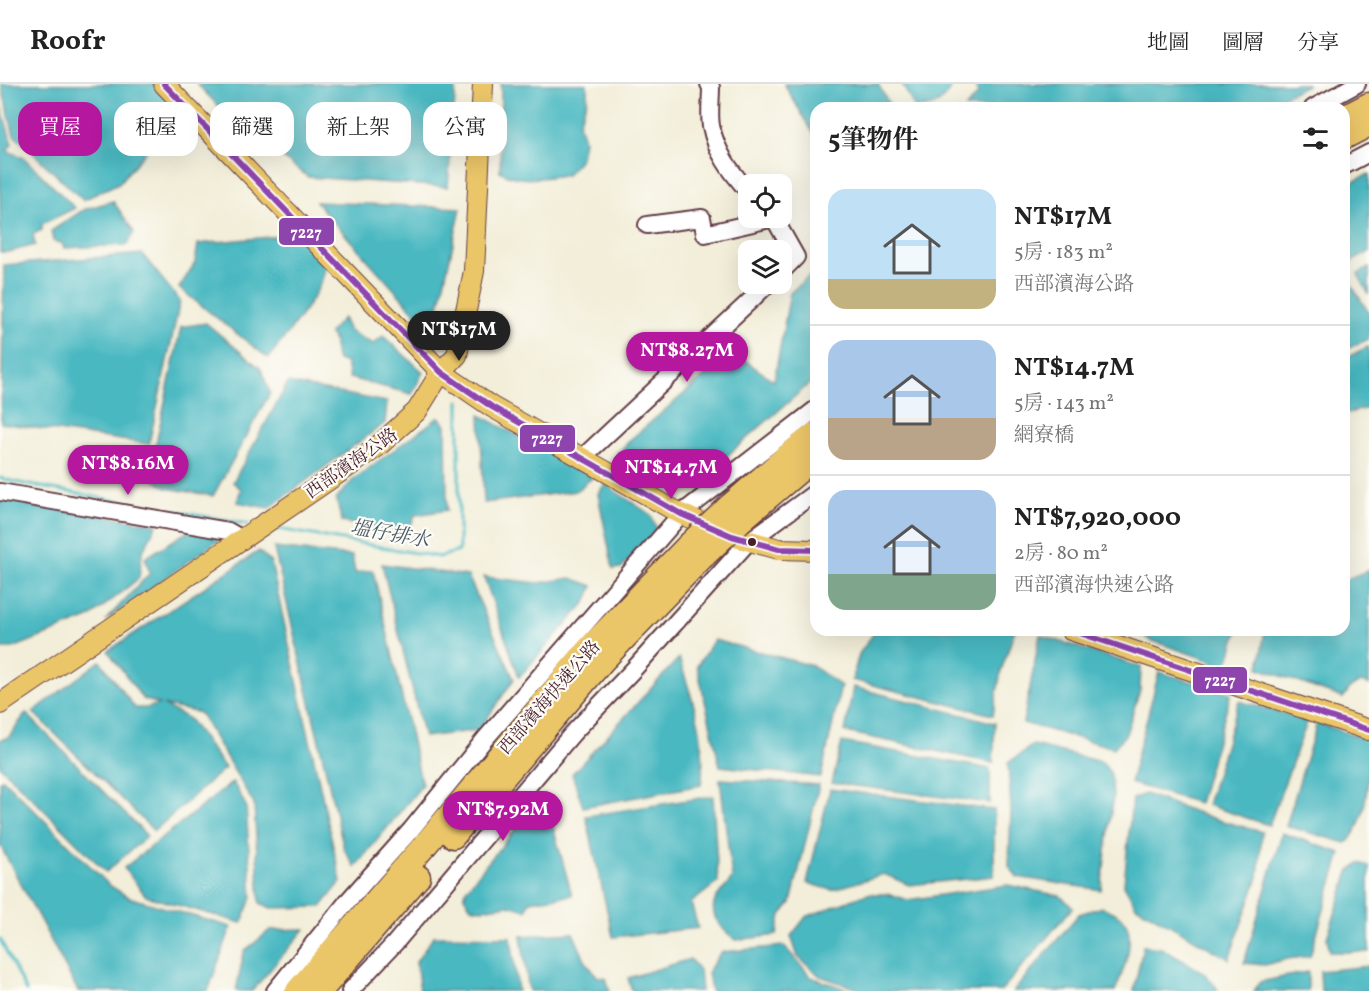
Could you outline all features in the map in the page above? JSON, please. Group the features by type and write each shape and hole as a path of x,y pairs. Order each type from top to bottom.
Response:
{"highway":[{"path":"1350,115 1369,105"},
{"path":"1350,134 1369,124"},
{"path":"740,522 784,459 810,440"},
{"path":"694,552 740,522 810,461"},
{"name":"西部濱海快速公路","path":"298,991 425,845 589,649 694,552"},
{"name":"西部濱海快速公路","path":"320,991 694,552"}],"main road":[{"path":"164,84 441,372 492,407 681,514 740,522 778,549 810,550"},
{"name":"西部濱海公路","path":"0,704 377,447 417,411 441,372 457,355 474,271 483,84"},
{"path":"1089,636 1369,730"}],"street":[{"path":"709,84 711,87 711,124 722,157 738,179"},
{"path":"1324,102 1357,84"},
{"path":"1350,163 1369,153"},
{"path":"647,225 702,219 705,234 738,226"},
{"path":"583,457 757,294"},
{"path":"275,991 485,739 681,514 810,414"},
{"path":"0,492 228,531 242,539"},
{"path":"350,991 403,933 573,733 633,670 740,522 810,494"}],"water":[{"path":"1,84 159,84 172,98 172,102 114,102 114,156 142,156 119,183 83,200 36,156 102,156 102,102 18,102 18,139 14,135"},
{"path":"197,84 456,84 455,102 423,102 423,156 450,156 448,187 308,177 281,156 294,156 294,102 214,102"},
{"path":"501,84 587,84 587,100 579,123 584,140 581,158 566,175 524,179 500,171 500,156 507,156 507,102 501,102"},
{"path":"784,84 878,84 888,102 810,102 810,128"},
{"path":"902,84 953,84 939,102 912,102"},
{"path":"975,84 1308,84 1274,102 971,102 978,94"},
{"path":"0,102 12,144 7,151 23,157 75,208 42,224 42,230 33,234 35,245 0,252"},
{"path":"1369,174 1369,252 1350,263 1350,183"},
{"path":"113,201 134,232 127,245 64,248 62,243 53,241 51,231 83,210"},
{"path":"316,202 461,208 433,333"},
{"path":"295,229 322,255 325,269 305,310 268,358 179,288 195,263 198,244 289,235"},
{"path":"142,254 180,301 149,444 1,423 4,265"},
{"path":"1369,268 1369,295 1358,274"},
{"path":"810,275 810,383 689,489 617,454 631,439 733,352 774,381 790,294"},
{"path":"1350,285 1369,313 1369,339 1350,347"},
{"path":"343,318 349,331 373,344 383,336 423,372 412,394 349,378 346,363 336,359 333,338 329,333"},
{"path":"206,323 261,369 270,393 213,496 167,488 149,476 181,327"},
{"path":"1369,347 1369,408 1350,413 1350,356"},
{"path":"288,383 387,402 385,423 269,508 237,502 241,489 233,482"},
{"path":"480,415 593,477 576,491 484,503"},
{"path":"439,417 446,425 447,510 415,515 408,533 342,522 336,499 354,479"},
{"path":"605,484 651,515 658,532 621,568 613,569 598,494"},
{"path":"0,499 157,524 142,553 139,578 89,618 13,648 0,648"},
{"path":"190,530 220,539 105,621 150,573 145,558"},
{"path":"274,548 352,556 355,573 373,570 422,785 355,867 344,849"},
{"path":"259,551 271,563 341,882 321,907 271,908 260,903 254,804 200,713 163,705 189,719 225,768 154,831 33,712 100,661 135,708 147,708 159,704 143,699 108,651"},
{"path":"382,564 468,576 514,679 479,730 424,737"},
{"path":"1369,570 1369,685 1361,682 1350,688 1343,698 1259,668 1264,636 1350,636 1350,578"},
{"path":"484,577 538,583 571,578 593,586 586,602 519,677"},
{"path":"872,636 1013,636 1001,671 993,715 852,680 859,654"},
{"path":"1040,636 1141,667 1140,690 1126,734 1114,748 1023,723"},
{"path":"1144,636 1236,636 1226,666 1150,640"},
{"path":"714,640 813,666 841,686 821,777 720,766 697,666"},
{"path":"679,658 701,736 703,768 701,785 583,807 572,774"},
{"path":"1159,672 1231,693 1199,803 1130,783"},
{"path":"853,687 995,723 993,763 845,732"},
{"path":"1239,701 1308,720 1269,825 1207,805"},
{"path":"26,713 147,836 106,872 0,766 0,740 9,737"},
{"path":"1317,723 1369,740 1368,781 1363,810 1354,834 1346,843 1286,826"},
{"path":"842,742 990,769 990,803 832,783"},
{"path":"1033,745 1102,762 1111,774 1113,797 1101,890 1017,877 1009,866 1011,809 1008,763"},
{"path":"3,779 109,885 128,897 231,927 208,991 78,991 0,845 0,781"},
{"path":"720,779 819,785 791,903 781,915 777,935 736,940 721,927 714,916 713,910 717,897 732,878"},
{"path":"233,782 246,806 252,897 242,923 146,896 124,868"},
{"path":"830,789 994,810 994,876 909,885 884,874 832,890 807,883"},
{"path":"1145,794 1215,819 1262,832 1258,877 1229,959 1136,906 1124,885 1132,799"},
{"path":"544,795 572,895 530,901 526,910 509,905 481,909 471,907 464,897 467,888"},
{"path":"713,796 718,882 691,903 698,928 613,937 586,816"},
{"path":"1282,833 1341,853 1310,956 1265,965 1244,963"},
{"path":"1359,863 1369,866 1369,952 1330,952 1327,938 1349,872"},
{"path":"1008,885 1060,896 1073,907 1001,991 864,991 820,976 798,957 791,936 806,917 867,894 887,894 908,900"},
{"path":"1102,907 1123,919 1129,935 1128,954 1115,991 1014,991 1079,914"},
{"path":"305,929 252,991 236,991 244,952 270,930"},
{"path":"573,933 587,964 598,977 606,978 610,991 529,991 521,936"},
{"path":"434,936 511,937 518,991 420,991 416,962"},
{"path":"784,946 811,977 851,991 711,991 708,972 721,952"},
{"path":"1143,946 1161,948 1203,972 1218,991 1134,991"},
{"path":"690,959 699,970 701,991 632,991 628,978"},
{"path":"1369,966 1369,991 1321,991 1320,971"},
{"path":"1308,972 1308,991 1254,991 1260,982"}],"waterway":[{"name":"塭仔排水","path":"273,528 439,557 459,551 459,401"},
{"name":"塭仔排水","path":"0,478 248,524"},
{"path":"0,939 26,991"}],"transit line":[{"name":"7227","path":"164,84 441,372 492,407 681,514 732,536 779,549 810,550"},
{"name":"7227","path":"1089,636 1369,730"}]}
